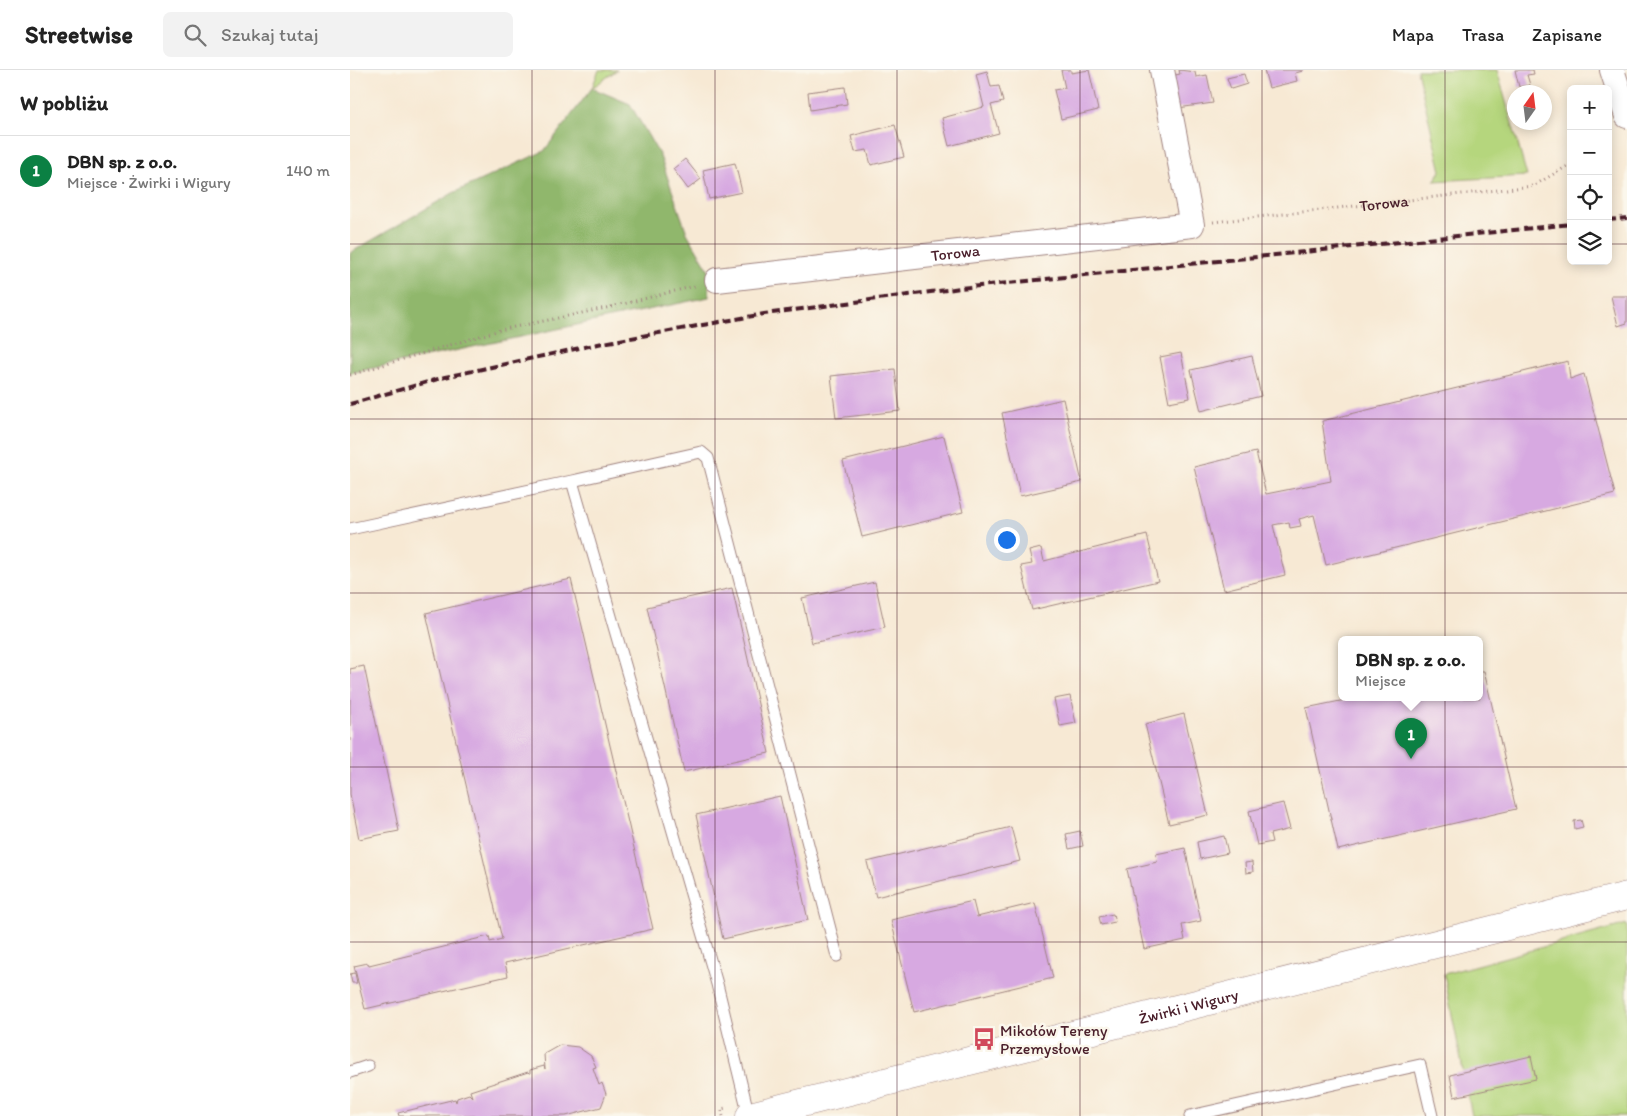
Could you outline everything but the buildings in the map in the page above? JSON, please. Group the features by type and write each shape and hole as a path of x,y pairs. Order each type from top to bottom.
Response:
{"street":[{"path":"1162,70 1192,225"},
{"path":"1612,70 1627,116"},
{"name":"Torowa","path":"717,280 1192,225"},
{"name":"Żwirki i Wigury","path":"750,1116 781,1112 1627,896"}],"lane":[{"path":"350,529 701,452 708,458 837,956"},
{"path":"572,481 717,984 750,1116"},
{"path":"1190,1116 1420,1065 1432,1116"},
{"path":"350,1072 368,1066"}],"path":[{"name":"Torowa","path":"1192,225 1533,186 1567,166"},
{"path":"350,375 500,330 611,307 717,280"}],"green space":[{"path":"599,70 617,70 592,88"},
{"path":"1417,70 1497,70 1507,105 1507,130 1514,130 1527,176 1434,181 1441,171"},
{"path":"592,88 630,104 660,156 687,233 709,270 709,297 350,373 350,253 453,193 544,151"},
{"path":"1627,924 1627,1116 1472,1116 1444,974"}],"railway":[{"path":"1612,220 1627,218"},
{"path":"350,404 445,377 603,343 764,314 961,288 1567,224"}],"place":[{"name":"DBN sp. z o.o.","path":"1411,759"},
{"name":"Mikołów Tereny Przemysłowe","path":"984,1039"}]}
